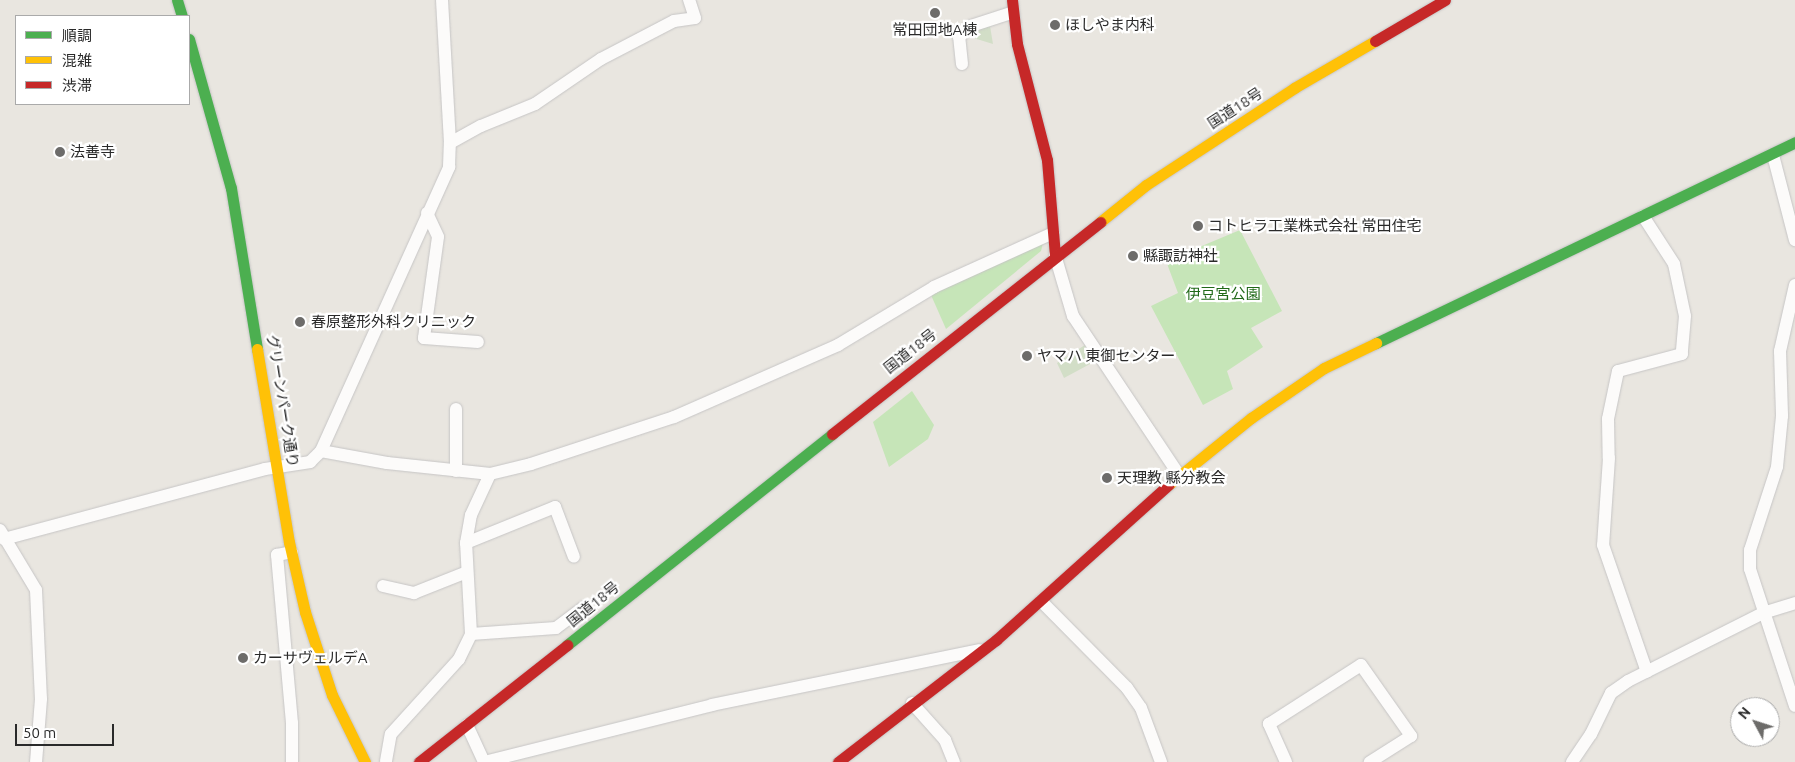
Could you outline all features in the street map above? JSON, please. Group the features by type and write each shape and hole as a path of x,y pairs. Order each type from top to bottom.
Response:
{"main road":[{"path":"178,0 182,15"},
{"name":"国道18号","path":"419,762 1146,185 1272,102 1427,5 1445,0"},
{"path":"1012,6 1045,152 1055,256"},
{"name":"グリーンパーク通り","path":"190,43 231,188 292,552 305,612 332,695 365,762"},
{"path":"838,762 1041,601 1179,475 1251,418 1324,368 1773,156 1795,142"}],"street":[{"path":"36,762 41,699 36,590 2,535 310,462 321,451 426,213 449,167 450,143 442,0"},
{"path":"450,143 481,126 535,104 600,58 674,21 695,18 689,0"},
{"path":"962,64 959,37 971,26 1012,6"},
{"path":"1773,156 1795,240"},
{"path":"426,213 438,237 424,338 478,342"},
{"path":"1643,216 1674,264 1685,316 1682,354 1618,371 1608,419 1609,458 1603,545 1647,672"},
{"path":"321,451 456,471 490,474 531,464 666,419 727,395 838,346 934,287 1053,233"},
{"path":"1055,256 1073,316 1179,475"},
{"path":"1795,285 1780,351 1789,367 1777,467 1750,550 1750,569 1795,706"},
{"path":"456,409 456,471"},
{"path":"386,761 391,734 459,660 471,634 466,543 471,515 490,474"},
{"path":"466,543 555,507 574,557"},
{"path":"292,552 277,554 292,762"},
{"path":"383,586 414,593 467,572"},
{"path":"1041,601 1127,688 1144,715 1161,762"},
{"path":"1572,762 1591,734 1611,693 1647,672 1763,613 1795,603"},
{"path":"471,634 556,628 584,607"},
{"path":"283,617 305,612"},
{"path":"468,725 484,762 712,705 982,649"},
{"path":"1286,762 1269,724 1361,665 1411,736 1370,762"},
{"path":"912,703 945,740 954,762"}],"green space":[{"path":"990,26 993,44 967,36 972,30"},
{"name":"伊豆宮公園","path":"1240,230 1282,311 1251,328 1263,347 1227,371 1233,389 1203,405 1151,306 1178,293 1166,261"},
{"path":"1043,243 1041,251 946,329 931,295"},
{"path":"1085,345 1090,364 1064,378 1057,363"},
{"path":"912,391 934,425 928,439 889,467 873,422"}],"traffic: fast":[{"path":"177,0 182,15"},
{"path":"190,43 231,188 257,349"},
{"path":"1376,343 1795,142"},
{"path":"567,645 832,434"}],"traffic: slow":[{"path":"1100,222 1146,185 1294,88 1375,41"},
{"path":"1168,485 1251,418 1324,368 1376,343"},
{"path":"257,349 289,542 305,612 332,695 365,762"}],"traffic: jam":[{"path":"1012,0 1017,44 1047,160 1055,255"},
{"path":"1375,41 1445,0"},
{"path":"832,434 1100,222"},
{"path":"838,762 996,640 1168,485"},
{"path":"419,762 567,645"}],"place":[{"name":"常田団地A棟","path":"935,13"},
{"name":"ほしやま内科","path":"1055,25"},
{"name":"法善寺","path":"60,152"},
{"name":"コトヒラ工業株式会社 常田住宅","path":"1198,226"},
{"name":"縣諏訪神社","path":"1133,256"},
{"name":"春原整形外科クリニック","path":"300,322"},
{"name":"ヤマハ 東御センター","path":"1027,356"},
{"name":"天理教 縣分教会","path":"1107,478"},
{"name":"カーサヴェルデA","path":"243,658"}]}
